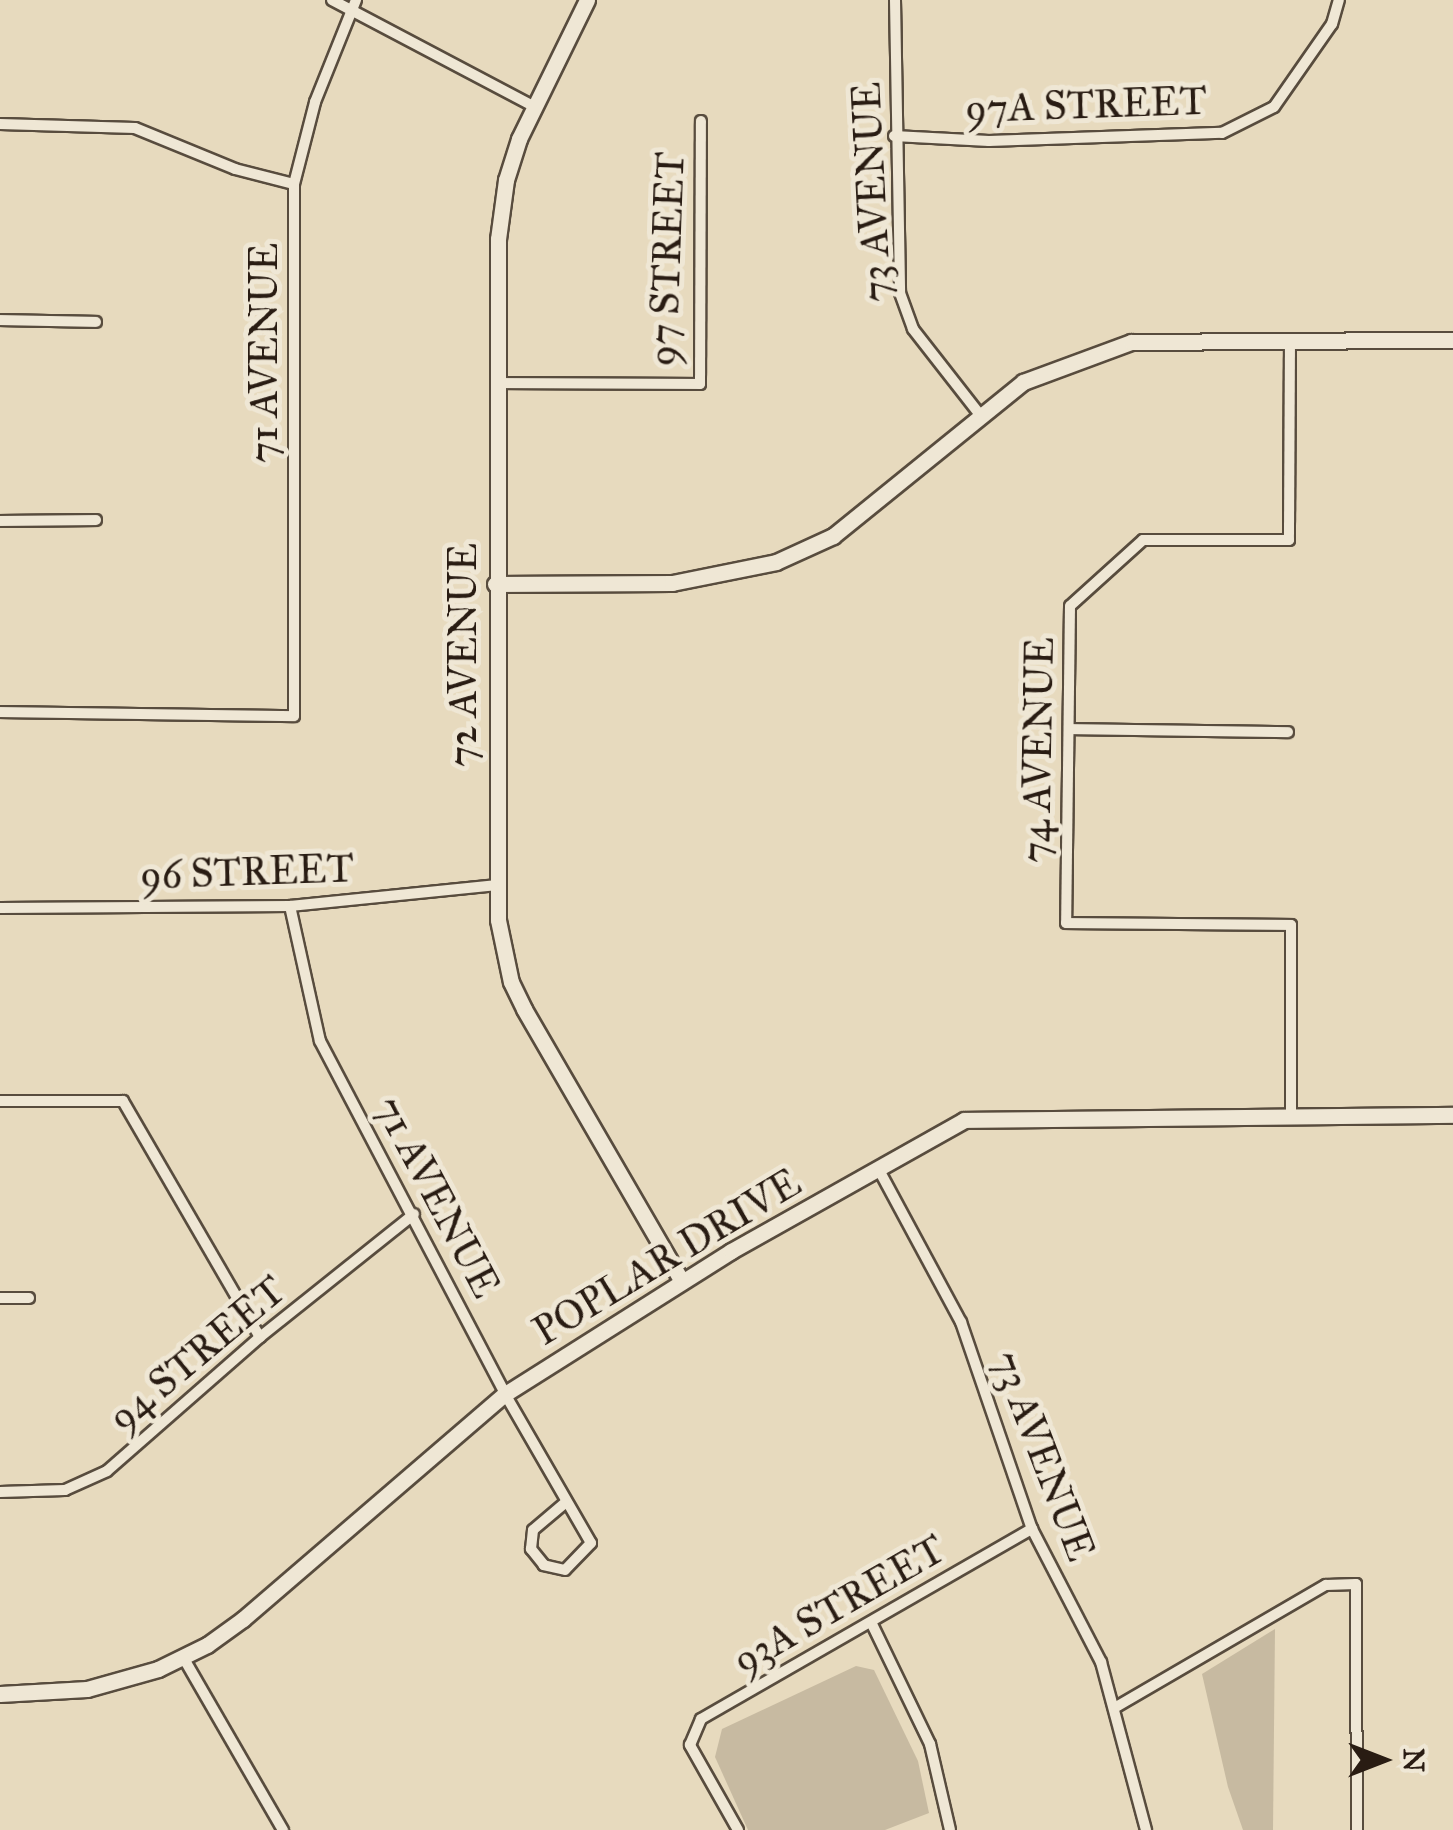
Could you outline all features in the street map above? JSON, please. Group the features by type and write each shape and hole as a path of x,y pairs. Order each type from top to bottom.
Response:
{"street":[{"path":"332,0 354,5 533,106"},
{"name":"72 AVENUE","path":"588,0 533,106 506,180 498,240 495,885 510,982 682,1282"},
{"name":"73 AVENUE","path":"895,0 894,136 900,293 914,330 981,416"},
{"name":"97A STREET","path":"894,136 988,141 1222,133 1274,107 1332,24 1338,0"},
{"name":"71 AVENUE","path":"0,712 294,716 294,184 315,102 354,5"},
{"name":"97 STREET","path":"496,383 700,384 701,121"},
{"path":"0,124 135,128 236,169 294,184"},
{"path":"0,320 96,322"},
{"name":"74 AVENUE","path":"1290,340 1289,540 1144,540 1070,606 1066,923 1292,925 1290,1116"},
{"path":"495,584 672,583 776,562 833,536 1024,382 1131,342 1453,340"},
{"path":"0,521 96,520"},
{"path":"1069,729 1288,732"},
{"name":"96 STREET","path":"0,908 290,906 495,885"},
{"name":"71 AVENUE","path":"290,906 320,1040 505,1394 590,1543 564,1570 544,1565 531,1549 533,1530 565,1503"},
{"path":"0,1101 123,1100 260,1337"},
{"name":"POPLAR DRIVE","path":"0,1694 87,1689 136,1676 183,1656 242,1620 505,1394 730,1250 964,1120 1453,1115"},
{"name":"73 AVENUE","path":"879,1170 960,1322 1032,1530 1101,1662 1146,1830"},
{"name":"94 STREET","path":"0,1492 65,1490 107,1471 260,1337 414,1214"},
{"path":"0,1298 30,1298"},
{"name":"93A STREET","path":"738,1830 690,1746 701,1718 1032,1530"},
{"path":"1116,1708 1326,1584 1356,1584 1357,1830"},
{"path":"871,1622 930,1744 950,1830"},
{"path":"183,1656 279,1828"}],"shaded area":[{"path":"1275,1629 1273,1830 1243,1830 1228,1787 1202,1674"},
{"path":"856,1666 874,1670 918,1761 929,1813 885,1830 748,1830 715,1757 722,1729"}]}
